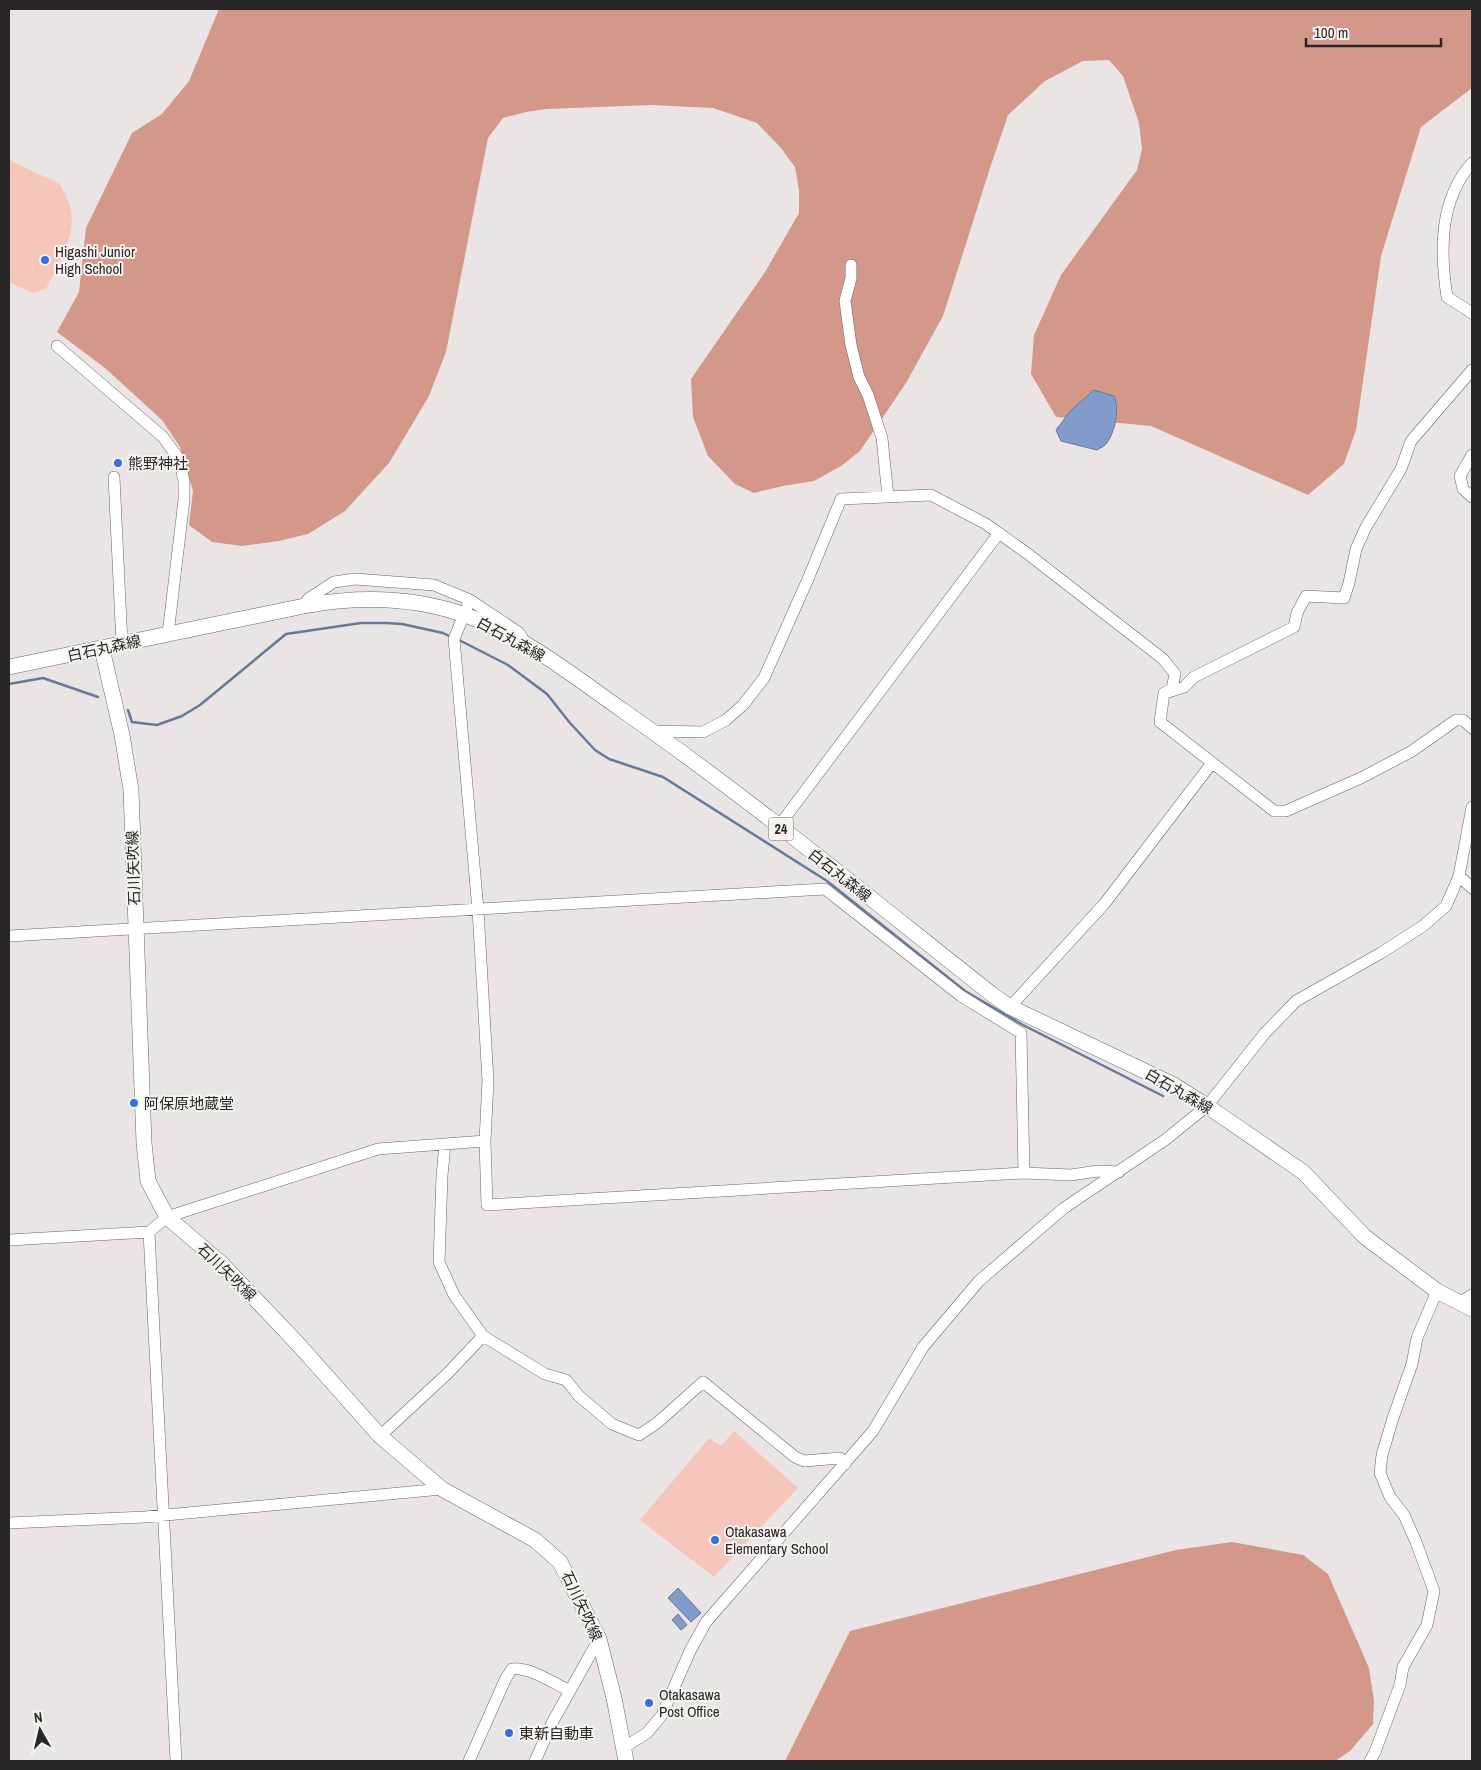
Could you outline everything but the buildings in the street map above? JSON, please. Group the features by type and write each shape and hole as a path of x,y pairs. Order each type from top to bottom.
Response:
{"main road":[{"name":"白石丸森線","path":"9,667 330,602 378,598 467,607 525,644 652,731 978,984 1010,1006 1174,1085 1207,1106 1303,1172 1365,1237 1437,1290 1468,1302"},
{"name":"石川矢吹線","path":"102,648 122,735 131,790 135,929 144,1133 148,1181 167,1217 221,1263 298,1344 380,1436 442,1489 535,1540 560,1562 599,1639 614,1698 625,1755"}],"street":[{"path":"1472,163 1452,194 1447,212 1442,252 1447,297 1472,313"},
{"path":"851,265 851,278 845,301 851,345 859,377 868,395 882,438 888,497"},
{"path":"58,346 163,437 179,459 184,481 184,500 168,634"},
{"path":"1164,693 1184,687 1194,677 1294,627 1297,613 1306,596 1344,598 1356,549 1366,527 1401,469 1411,441 1472,370"},
{"path":"1472,455 1460,476 1463,489 1472,497"},
{"path":"114,477 122,644"},
{"path":"652,731 703,732 726,720 743,706 764,678 841,499 931,495 986,524 1028,554 1163,659 1175,674 1172,689 1164,693"},
{"path":"778,827 999,533"},
{"path":"467,607 455,636 478,910 488,1082 486,1141 487,1205 1024,1173 1071,1175 1098,1171 1119,1172"},
{"path":"1164,693 1160,722 1274,811 1281,812 1363,777 1412,751 1456,720 1463,720 1472,728"},
{"path":"1010,1006 1105,903 1212,763"},
{"path":"625,1755 662,1715 690,1650 706,1622 873,1431 923,1347 980,1281 1064,1208 1165,1140 1207,1106 1266,1033 1296,1001 1423,926 1446,906 1459,876 1470,835 1472,807"},
{"path":"1459,876 1472,888"},
{"path":"9,936 825,889 961,996 1021,1033 1024,1173"},
{"path":"9,1240 150,1232 167,1217 378,1149 486,1141"},
{"path":"446,1144 442,1176 439,1262 454,1295 483,1336 545,1374 566,1380 579,1396 612,1424 639,1435 657,1423 703,1382 795,1458 804,1461 840,1458 845,1464"},
{"path":"150,1232 176,1761"},
{"path":"1370,1761 1376,1752 1400,1685 1404,1667 1427,1625 1434,1591 1410,1528 1404,1515 1390,1497 1380,1473 1382,1454 1412,1364 1417,1338 1437,1290"},
{"path":"380,1436 447,1374 483,1336"},
{"path":"9,1523 164,1515 442,1489"},
{"path":"535,1761 553,1721 599,1639"},
{"path":"469,1761 506,1678 512,1669 519,1668 570,1692"}],"shaded area":[{"path":"219,9 1472,9 1472,88 1421,127 1381,256 1356,430 1344,464 1308,495 1151,426 1056,417 1031,374 1034,335 1061,275 1137,170 1142,149 1139,123 1123,76 1109,60 1083,61 1045,81 1008,115 943,316 906,383 860,451 841,466 814,481 754,493 735,484 708,456 693,417 691,379 765,272 799,213 799,190 795,167 781,148 757,123 713,108 651,105 546,109 503,118 488,138 446,352 429,396 389,463 345,511 308,534 279,541 242,546 212,542 189,525 193,491 180,447 162,420 105,368 57,332 79,292 86,228 132,133 162,114 189,81"},
{"path":"9,160 60,184 71,210 71,231 61,261 46,289 32,293 9,282"},
{"path":"734,1431 798,1488 714,1577 640,1520 709,1438 721,1446"},
{"path":"1232,1542 1303,1555 1328,1574 1369,1668 1374,1701 1373,1724 1350,1751 1335,1761 785,1761 850,1631 1176,1550"}],"water":[{"path":"1094,390 1114,396 1116,402 1116,420 1107,443 1097,450 1061,441 1056,430 1071,410"},
{"path":"678,1588 701,1613 691,1622 668,1598"},
{"path":"678,1614 687,1625 681,1630 672,1620"}],"waterway":[{"path":"128,710 132,722 157,725 182,716 200,705 286,634 361,623 386,623 402,624 443,633 451,637"},
{"path":"459,640 508,665 547,694 595,750 609,759 663,777 827,881 965,991 1023,1025 1163,1096"},
{"path":"9,684 43,678 98,697"}],"place":[{"name":"Higashi Junior High School","path":"45,260"},
{"name":"熊野神社","path":"118,463"},
{"name":"阿保原地蔵堂","path":"134,1103"},
{"name":"Otakasawa Elementary School","path":"715,1540"},
{"name":"Otakasawa Post Office","path":"649,1703"},
{"name":"東新自動車","path":"509,1733"}]}
